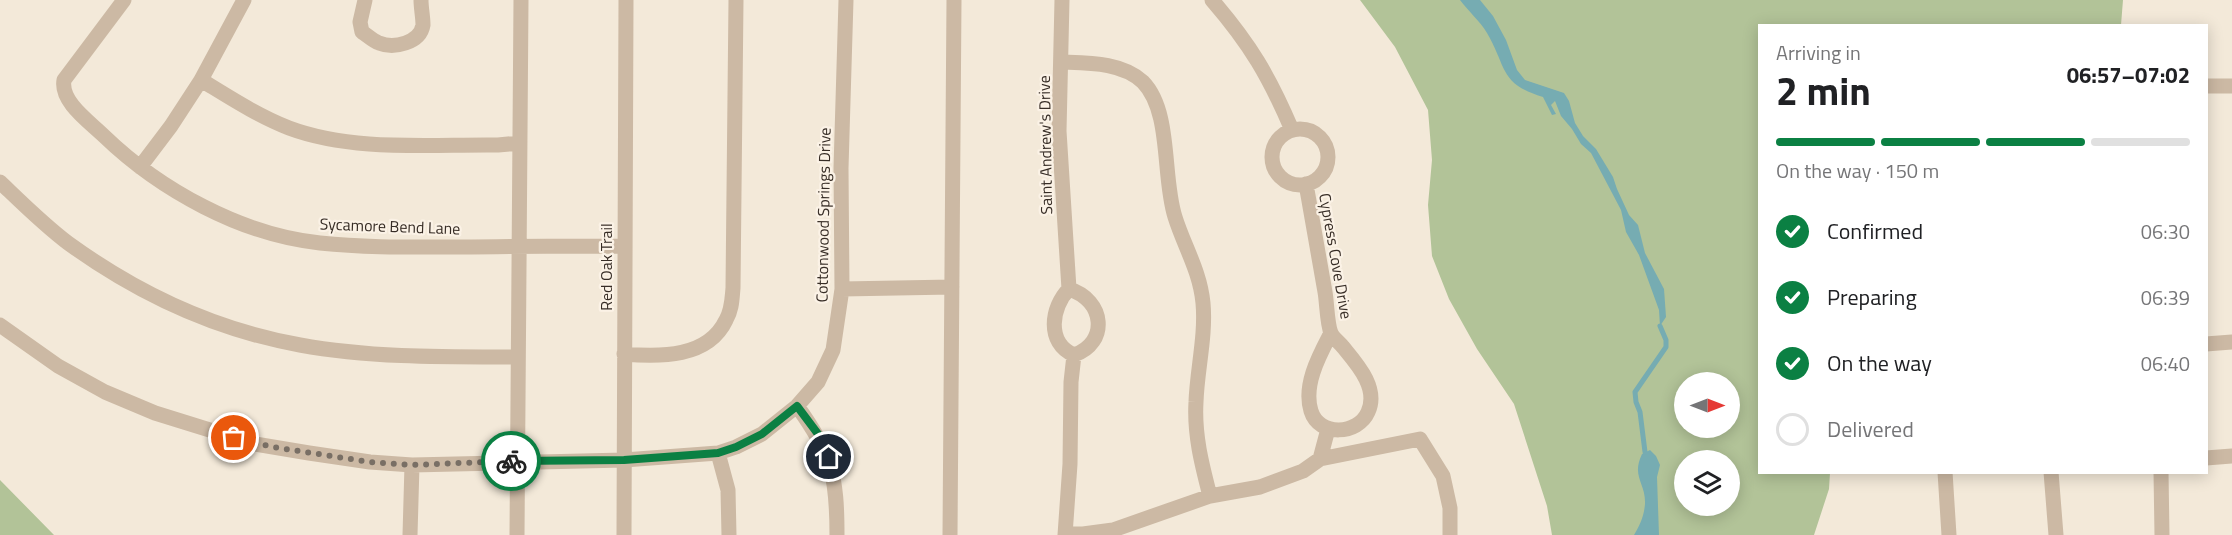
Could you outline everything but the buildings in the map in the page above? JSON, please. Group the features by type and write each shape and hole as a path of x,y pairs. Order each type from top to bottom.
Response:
{"street":[{"name":"Sycamore Bend Lane","path":"124,0 64,80 64,93 126,157 190,199 234,220 271,233 318,243 399,247 624,246"},
{"path":"140,167 171,126 201,80 243,0"},
{"path":"365,0 360,22 362,32 379,43 390,45 407,43 419,36 423,25 421,0"},
{"path":"517,535 521,0"},
{"name":"Red Oak Trail","path":"624,535 626,0"},
{"path":"624,354 658,357 683,353 695,348 718,331 726,321 731,307 736,0"},
{"name":"Cottonwood Springs Drive","path":"0,326 58,366 105,392 155,413 255,444 309,453 370,462 412,465 624,460 718,453 736,447 762,434 797,406 813,388 829,362 833,350 842,289 841,168 846,0"},
{"path":"950,535 954,0"},
{"name":"Saint Andrew's Drive","path":"1062,0 1060,174 1069,289"},
{"path":"1212,0 1251,48 1264,69 1292,130"},
{"path":"1061,62 1089,63 1120,69 1142,81 1158,106 1169,193 1175,218 1201,285 1203,305 1196,419 1197,438 1210,496"},
{"path":"201,80 274,122 328,139 365,143 519,143"},
{"path":"2208,86 2232,86"},
{"name":"Cypress Cove Drive","path":"1303,129 1314,132 1322,140 1327,150 1328,160 1324,171 1316,179 1306,184 1285,181 1273,164 1272,153 1275,143 1282,134 1292,130 1303,129"},
{"path":"0,182 68,242 121,277 158,297 227,327 300,345 345,352 518,357"},
{"name":"Cypress Cove Drive","path":"1306,184 1331,333 1366,377 1370,391 1370,407 1366,418 1358,425 1347,429 1328,429 1314,419 1309,396 1317,363 1331,333"},
{"path":"842,289 952,287"},
{"path":"1069,289 1079,292 1091,301 1097,311 1098,323 1089,346 1074,355 1065,352 1059,345 1054,325 1057,305 1069,289"},
{"path":"2208,344 2232,342"},
{"path":"1074,355 1065,535 1113,530 1210,496 1260,487 1302,471 1320,459 1420,439 1443,476 1450,508 1450,535"},
{"path":"797,406 818,434 829,457 835,482 837,535"},
{"path":"1320,459 1328,429"},
{"path":"718,453 728,490 729,535"},
{"path":"2208,458 2232,456"},
{"path":"410,535 412,465"},
{"path":"1945,474 1949,535"},
{"path":"2051,474 2056,535"},
{"path":"2160,474 2162,535"}],"green space":[{"path":"1360,0 2123,0 2121,24 1758,24 1758,474 1830,474 1829,489 1814,535 1552,535 1547,506 1514,404 1477,349 1449,299 1432,256 1428,205 1432,160 1428,110 1395,47"},
{"path":"0,480 54,535 0,535"}],"water":[{"path":"1460,0 1480,0 1493,16 1506,40 1517,70 1525,80 1564,93 1569,101 1575,123 1583,136 1596,149 1613,177 1629,215 1638,225 1645,253 1664,289 1666,317 1660,326 1659,310 1639,255 1626,232 1621,210 1591,153 1581,144 1561,116 1555,101 1551,105 1556,114 1552,115 1543,97 1529,92 1511,80 1487,33"},
{"path":"1650,450 1660,465 1657,477 1659,535 1634,535 1645,504 1638,474 1639,462 1642,454"}],"waterway":[{"path":"1645,452 1635,392 1666,347 1666,340 1660,326"}],"way so far":[{"path":"234,438 255,444 370,462 412,465 511,461"}],"route":[{"path":"511,461 624,460 718,453 762,434 797,406 818,434 829,457"}]}
